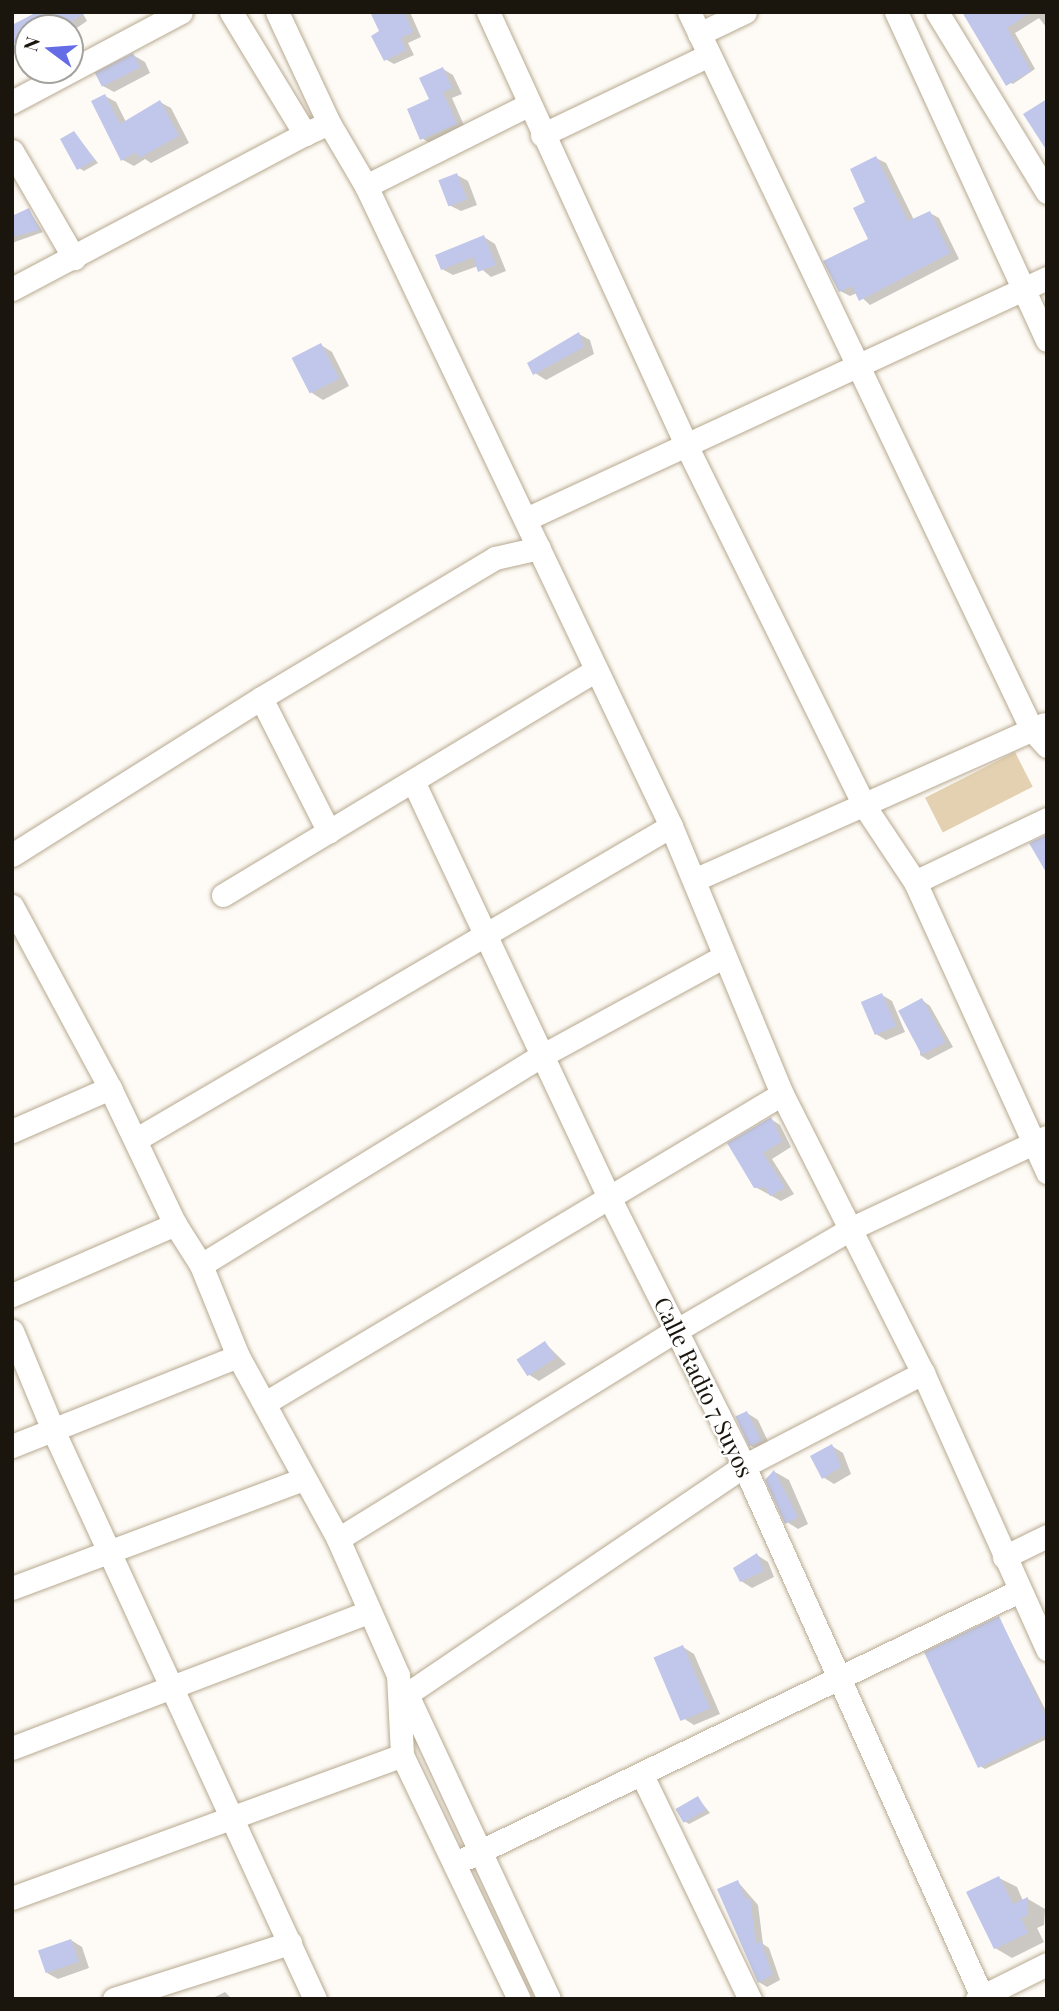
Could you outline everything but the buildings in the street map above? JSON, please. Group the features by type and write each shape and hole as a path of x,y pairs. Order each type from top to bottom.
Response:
{"street":[{"path":"12,102 181,12"},
{"path":"231,12 305,134"},
{"path":"277,12 329,123 366,186 526,519 594,671 671,826 782,1094 923,1373 1047,1650"},
{"path":"488,12 686,445 865,807 915,882 1040,1140 1047,1172"},
{"path":"689,12 1042,733 694,880"},
{"path":"699,34 745,12"},
{"path":"897,12 1047,340"},
{"path":"937,12 1047,192"},
{"path":"542,135 709,55"},
{"path":"366,186 530,104"},
{"path":"12,289 329,123"},
{"path":"12,151 74,258"},
{"path":"526,519 862,367 1023,292 1047,278"},
{"path":"12,855 261,698 495,558 539,548"},
{"path":"223,895 594,671"},
{"path":"261,698 328,832"},
{"name":"Calle Radio 7 Suyos","path":"413,781 485,939 610,1199 744,1466 981,1998"},
{"path":"915,882 1047,818"},
{"path":"135,1140 485,939 671,826"},
{"path":"12,906 110,1088 175,1224 201,1265 238,1356 338,1539 402,1684 549,1999"},
{"path":"201,1265 543,1055 723,957"},
{"path":"12,1131 110,1088"},
{"path":"265,1402 610,1199 782,1094"},
{"path":"338,1539 677,1330 852,1228 1040,1140"},
{"path":"12,1295 175,1224"},
{"path":"12,1331 53,1430 235,1818 315,1999"},
{"path":"12,1446 238,1356"},
{"path":"402,1684 744,1466 923,1373"},
{"path":"12,1588 303,1479"},
{"path":"1004,1557 1047,1536"},
{"path":"456,1863 1019,1591"},
{"path":"12,1748 369,1612"},
{"path":"402,1684 402,1755 519,1999"},
{"path":"12,1898 402,1755"},
{"path":"642,1775 750,1999"},
{"path":"114,1999 290,1943"},
{"path":"981,1998 1047,1964"}],"shaded area":[{"path":"1015,752 1033,787 943,833 925,798"}]}
